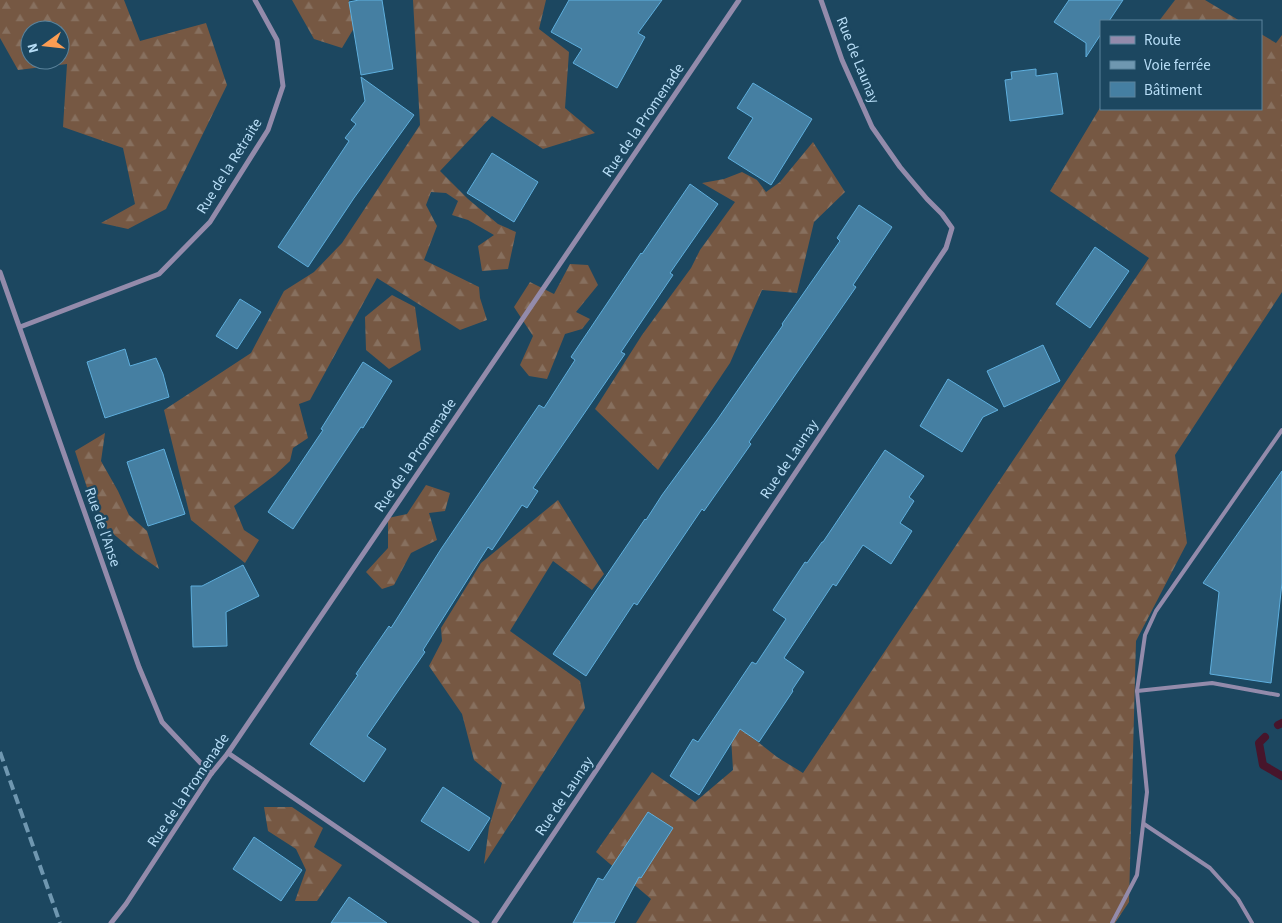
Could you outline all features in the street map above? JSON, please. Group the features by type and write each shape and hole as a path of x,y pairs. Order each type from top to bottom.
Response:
{"street":[{"name":"Rue de la Retraite","path":"20,327 159,274 210,222 268,130 283,86 277,40 255,0"},
{"name":"Rue de la Promenade","path":"111,923 126,904 210,774 228,753 739,0"},
{"name":"Rue de Launay","path":"494,923 946,248 952,228 900,167 872,127 842,60 821,0"},
{"name":"Rue de l'Anse","path":"0,272 139,667 158,713 162,722 210,774"},
{"path":"228,753 477,923"}],"lane":[{"path":"1112,923 1137,875 1144,824 1146,792 1137,691 1145,635 1156,611 1282,430"},
{"path":"1137,691 1212,683 1278,694"},
{"path":"1144,824 1210,868 1238,899 1252,923"}],"green space":[{"path":"0,0 124,0 140,41 206,23 227,85 166,209 128,229 101,223 135,204 123,148 63,127 67,70 70,70 70,20 20,20 20,70 18,70 0,38"},
{"path":"292,0 349,0 354,28 342,48 314,39"},
{"path":"413,0 546,0 539,29 569,52 565,108 595,133 543,149 492,116 440,171 468,199 498,224 516,232 508,269 482,271 478,246 494,235 468,220 452,215 458,201 446,193 431,192 426,205 437,226 424,260 479,287 480,298 487,320 460,330 377,278 310,400 299,404 308,438 293,448 290,461 275,475 234,506 244,530 259,540 245,563 191,520 164,410 251,353 284,291 314,272 342,243 420,125"},
{"path":"1175,0 1205,0 1238,20 1160,20"},
{"path":"1262,35 1276,43 1282,35 1282,292 1175,455 1187,543 1136,641 1129,902 1115,923 636,923 651,899 596,852 652,772 695,802 733,770 730,720 777,757 803,773 1149,258 1050,191 1100,108 1100,110 1262,110"},
{"path":"813,142 845,192 814,222 797,293 762,290 730,363 658,470 595,409 642,335 691,268 700,250 735,202 702,183 724,179 742,172 757,180 766,192 780,182"},
{"path":"570,264 588,265 598,285 576,312 590,319 582,329 565,334 547,379 529,376 520,365 533,336 514,307 530,282 554,294"},
{"path":"392,295 415,307 421,350 389,369 366,350 365,317"},
{"path":"105,433 101,461 129,515 147,531 159,569 136,553 98,521 75,451"},
{"path":"426,485 450,493 445,511 429,513 437,540 411,553 394,585 382,589 366,572 388,548 388,518 407,514"},
{"path":"558,500 604,574 592,590 553,561 510,631 580,681 585,708 484,864 489,827 502,783 474,760 462,714 429,666 442,641 441,628 481,563"},
{"path":"264,807 292,807 323,828 314,847 342,865 317,901 295,901 306,870 296,849 268,831"}],"building":[{"path":"382,0 393,69 361,75 349,2"},
{"path":"569,0 662,0 638,33 645,37 617,88 573,63 582,49 551,32"},
{"path":"1069,0 1123,0 1110,20 1100,20 1100,36 1086,57 1086,43 1054,22"},
{"path":"1036,69 1036,76 1057,73 1063,114 1010,121 1005,80 1012,79 1011,72"},
{"path":"361,77 414,115 354,198 308,267 278,247 349,141 345,138 356,124 351,120 365,101"},
{"path":"753,83 812,119 771,185 728,158 753,118 737,108"},
{"path":"492,153 538,182 514,222 467,193"},
{"path":"690,184 718,204 670,273 673,275 621,352 625,354 533,488 538,491 527,508 522,505 492,550 488,547 423,650 425,652 367,736 386,749 364,782 310,744 389,626 391,628 441,549 539,405 544,408 575,360 571,357"},
{"path":"859,205 892,227 853,285 856,287 749,442 751,444 704,511 702,509 637,605 634,603 586,676 553,654 645,519 783,325 840,241 837,238"},
{"path":"1095,247 1129,271 1090,328 1056,304"},
{"path":"240,299 261,312 237,349 216,336"},
{"path":"1043,345 1060,381 1004,407 987,371"},
{"path":"125,349 130,366 156,358 163,374 169,397 105,418 87,362"},
{"path":"363,362 392,381 363,428 361,427 293,529 268,512 323,430 321,429"},
{"path":"948,379 998,410 983,417 962,452 920,426"},
{"path":"164,449 185,514 148,526 127,462"},
{"path":"885,450 924,476 909,497 914,501 900,523 912,531 891,564 863,545 836,586 833,584 784,658 804,672 793,691 759,742 740,729 699,795 670,776 693,739 698,742 752,662 756,664 786,619 773,610 805,562 807,563 823,542"},
{"path":"1282,471 1282,583 1271,683 1210,674 1219,592 1203,583"},
{"path":"243,565 259,596 226,612 227,646 193,647 191,586 202,586"},
{"path":"443,787 490,818 469,851 421,821"},
{"path":"648,812 673,828 641,878 639,877 614,923 573,923 598,878 603,880"},
{"path":"254,837 302,870 281,901 233,869"},
{"path":"349,897 387,923 331,923"}],"waterway":[{"path":"1278,725 1282,723"},
{"path":"1265,737 1259,743 1263,765 1282,776"}],"railway":[{"path":"0,752 60,923"}]}
